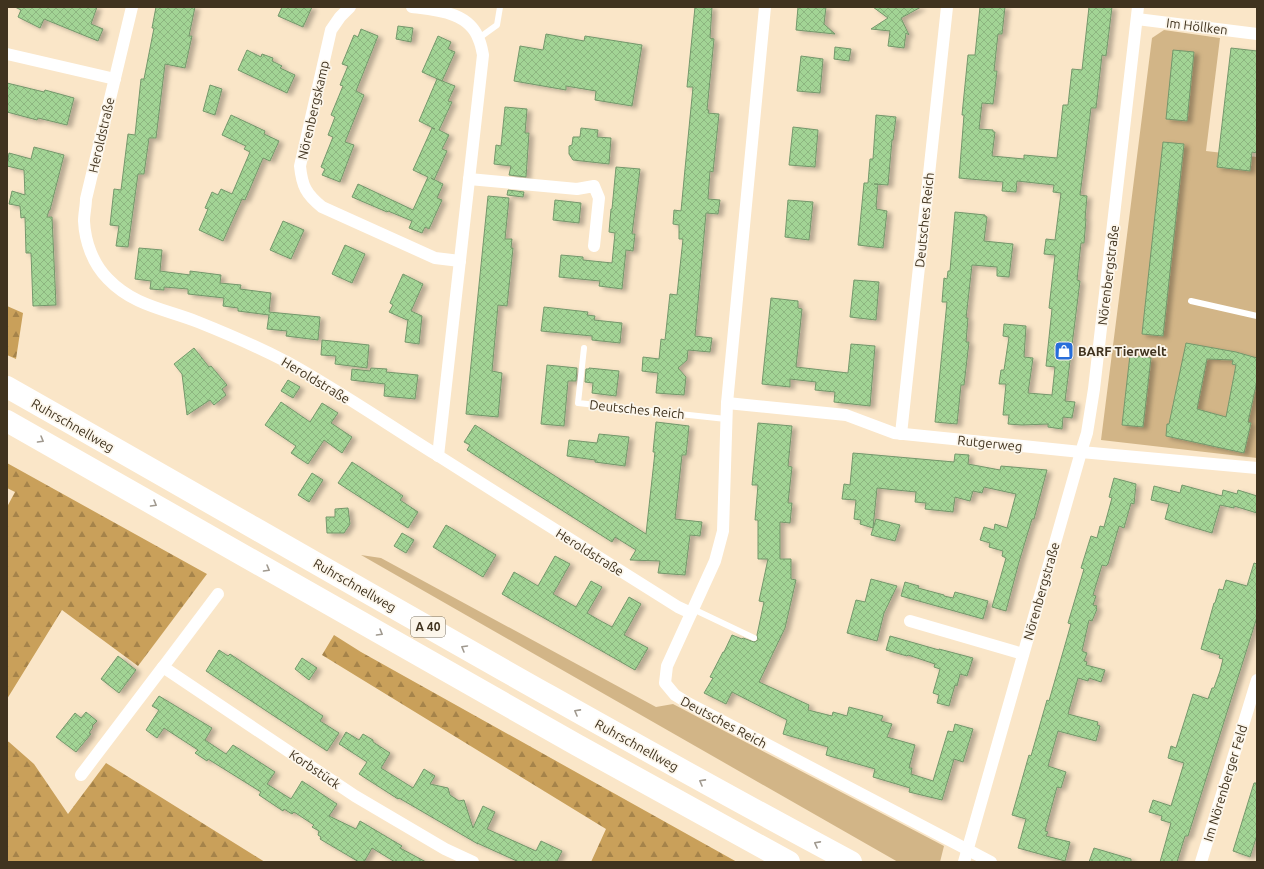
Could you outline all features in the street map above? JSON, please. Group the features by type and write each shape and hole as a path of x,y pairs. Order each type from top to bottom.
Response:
{"highway":[{"name":"Ruhrschnellweg","path":"7,387 568,707 851,862"},
{"name":"A 40","path":"7,421 577,745 789,862"}],"street":[{"name":"Heroldstraße","path":"132,7 86,199 84,221 86,239 96,264 107,279 126,294 145,305 197,321 289,363 678,607 692,611"},
{"name":"Nörenbergskamp","path":"350,7 340,17 331,30 300,166 302,179 306,190 322,207 435,258 460,261"},
{"path":"412,7 448,12 461,19 472,27 479,38 483,55 438,456"},
{"name":"Deutsches Reich","path":"765,7 727,403 722,532 715,560 667,666 665,683 675,695 688,703 968,850"},
{"name":"Deutsches Reich","path":"901,434 947,7"},
{"name":"Im Höllken","path":"1138,13 1257,34"},
{"name":"Nörenbergstraße","path":"964,862 1087,433 1094,389 1138,13"},
{"name":"Heroldstraße","path":"7,54 115,79"},
{"path":"469,179 576,189 594,186 599,198 594,246"},
{"name":"Rutgerweg","path":"727,403 846,415 894,433 901,434 1257,468"},
{"path":"81,775 218,594"},
{"name":"Nörenbergstraße","path":"910,621 1023,654"},
{"name":"Korbstück","path":"163,667 355,796 445,849 473,862"},
{"name":"Im Nörenberger Feld","path":"1204,861 1257,680"},
{"path":"968,850 991,862"}],"lane":[{"path":"479,38 497,24 500,7"},
{"path":"1191,301 1257,316"},
{"name":"Deutsches Reich","path":"584,348 578,403 726,419"},
{"path":"692,611 754,638"}],"shaded area":[{"path":"1164,30 1220,38 1206,151 1257,157 1257,458 1101,440 1152,38"},
{"path":"361,555 381,558 656,707 673,704 944,846 940,862 898,862"}],"green space":[{"path":"7,306 23,313 16,359 7,355"},
{"path":"7,463 207,574 138,666 62,610 7,699 7,507 15,492 7,488"},
{"path":"334,635 361,652 737,862 591,862 606,829 322,655"},
{"path":"7,741 34,764 68,814 106,763 265,862 7,862"}],"building":[{"path":"15,7 97,7 91,24 103,29 98,41 44,19 40,28 18,17 21,10"},
{"path":"156,7 195,7 189,36 192,36 185,68 165,64 156,138 149,138 144,174 138,174 128,247 116,246 119,226 110,225 114,189 121,190 128,134 135,135 141,79 144,79 154,28 152,28"},
{"path":"282,7 312,7 303,27 278,16"},
{"path":"695,7 712,7 710,38 714,39 707,110 709,110 708,113 719,114 713,172 710,171 708,199 720,200 718,214 706,213 695,336 712,338 710,352 688,350 687,360 678,368 686,377 684,395 656,393 658,373 642,371 643,357 659,359 661,339 665,340 670,294 677,295 683,239 679,239 679,225 673,224 674,210 681,211 693,87 687,87"},
{"path":"798,7 826,7 824,24 835,34 796,30"},
{"path":"873,7 921,7 901,18 909,35 906,33 904,48 888,46 890,31 871,29 888,18"},
{"path":"980,7 1005,7 1002,34 998,34 994,71 997,71 993,104 982,103 979,129 993,130 993,132 995,132 992,156 1024,159 1024,155 1057,158 1063,105 1068,105 1072,69 1082,70 1089,7 1112,7 1106,56 1102,55 1096,108 1091,108 1080,195 1087,196 1086,219 1084,243 1081,243 1077,280 1080,281 1065,401 1075,402 1072,418 1063,417 1062,429 1048,427 1048,424 1008,424 1009,415 1003,415 1006,384 999,384 1001,370 1004,370 1009,337 1003,336 1004,324 1026,326 1024,357 1033,358 1028,393 1052,395 1055,367 1046,366 1052,309 1049,308 1055,255 1044,254 1046,239 1055,240 1061,193 1053,192 1054,185 1017,181 1016,192 1002,191 1003,182 959,178 964,115 962,115 968,55 975,55"},
{"path":"398,26 413,28 411,42 396,39"},
{"path":"361,29 378,36 356,91 364,95 345,142 354,145 340,182 322,175 325,169 321,167 333,137 328,135 335,117 331,115 343,86 340,85 348,66 342,64 354,35 358,37"},
{"path":"546,34 584,41 585,36 642,45 632,106 595,100 596,91 566,86 566,90 514,81 520,46 543,50"},
{"path":"438,36 451,42 448,49 455,52 442,81 422,72"},
{"path":"835,47 851,49 849,61 834,59"},
{"path":"1231,48 1257,51 1257,153 1252,152 1250,171 1217,167"},
{"path":"247,50 261,57 262,54 273,58 272,61 282,66 280,68 295,75 287,93 238,70"},
{"path":"1173,50 1194,52 1187,121 1166,119"},
{"path":"801,56 823,59 820,93 797,91"},
{"path":"437,79 455,86 448,101 452,102 439,130 449,135 442,149 447,151 434,180 443,184 437,198 442,200 429,229 425,227 422,233 409,228 412,221 352,197 358,184 413,210 428,177 413,170 432,128 435,129 419,121"},
{"path":"7,83 44,92 45,90 74,98 67,125 38,118 37,120 7,112"},
{"path":"210,85 222,89 215,115 203,111"},
{"path":"505,107 527,109 525,133 529,133 526,177 509,175 511,166 494,164 496,145 501,146"},
{"path":"231,115 265,131 264,134 279,141 270,161 263,158 245,200 242,199 223,241 199,230 208,209 205,208 212,192 218,195 221,189 232,194 250,152 244,149 246,146 222,135"},
{"path":"876,115 896,117 892,140 888,185 878,184 876,209 887,211 883,248 858,245 864,183 868,183 870,159 873,159"},
{"path":"793,127 818,130 815,167 789,165"},
{"path":"581,128 598,130 597,137 611,138 609,164 573,160 569,154 569,146 572,145 573,137 580,137"},
{"path":"1163,142 1184,144 1163,336 1142,334"},
{"path":"34,147 64,155 47,217 52,217 56,305 33,306 31,253 26,253 25,217 21,218 20,206 9,204 12,191 25,195 24,170 7,166 9,153 31,159"},
{"path":"616,167 640,169 632,234 635,234 633,251 626,250 622,289 599,286 600,281 559,277 561,255 583,257 583,260 612,263 615,233 609,232"},
{"path":"508,190 524,192 523,197 507,195"},
{"path":"488,196 509,198 505,239 512,239 511,248 513,248 507,306 498,305 492,371 502,373 498,417 466,414"},
{"path":"555,200 581,203 579,223 553,220"},
{"path":"788,200 813,202 809,240 785,237"},
{"path":"955,212 985,215 987,217 984,241 1013,244 1009,277 997,276 997,267 972,265 966,318 968,318 966,342 969,342 964,385 961,385 957,424 935,422 947,302 942,302 944,278 947,279 948,271 950,271"},
{"path":"283,221 304,230 291,259 270,250"},
{"path":"345,245 365,254 352,283 332,274"},
{"path":"139,248 162,250 160,271 190,275 190,271 221,275 220,283 241,285 240,289 271,293 269,312 320,317 318,340 286,336 287,331 267,329 269,315 238,311 238,308 223,306 224,298 188,294 188,289 164,287 164,290 150,289 151,281 135,279"},
{"path":"403,274 423,284 411,311 422,316 419,344 405,342 408,319 407,320 389,312 393,305 390,303"},
{"path":"854,280 879,282 876,320 850,317"},
{"path":"771,298 798,301 798,308 802,309 796,367 848,373 851,344 875,346 870,406 834,402 835,392 815,390 816,382 790,379 790,387 762,384"},
{"path":"544,307 588,312 587,315 595,316 594,320 622,323 620,343 592,340 592,336 541,331"},
{"path":"322,340 369,345 367,368 335,364 336,356 321,355"},
{"path":"1186,343 1236,352 1257,358 1257,381 1248,422 1251,423 1244,453 1166,436 1167,424 1169,424","holes":["1207,359 1233,360 1232,364 1236,365 1226,417 1197,409"]},
{"path":"194,348 209,367 211,366 227,385 222,389 226,395 214,405 210,400 187,415 182,374 174,364"},
{"path":"1130,355 1151,358 1143,427 1122,425"},
{"path":"547,365 577,368 576,381 568,381 564,426 541,424"},
{"path":"371,368 387,369 386,372 418,375 415,399 384,396 385,384 351,380 352,369 370,371"},
{"path":"586,369 619,371 616,396 592,393 593,383 585,382"},
{"path":"288,380 300,387 293,398 281,391"},
{"path":"281,402 310,422 322,403 338,413 331,423 352,437 342,453 324,440 308,464 291,453 296,446 265,425"},
{"path":"656,422 689,426 686,455 682,455 675,519 702,522 700,536 690,535 685,575 658,573 660,561 630,560 636,550 615,537 612,542 467,450 470,445 464,442 475,425 646,534 655,452 653,452"},
{"path":"758,423 792,426 788,466 792,467 788,503 792,503 790,523 780,522 780,559 791,559 791,579 796,580 785,628 759,682 809,705 808,710 832,716 833,712 847,716 849,707 883,716 881,721 892,724 887,737 915,745 909,768 912,768 911,774 933,781 948,731 953,732 955,724 973,729 963,762 954,759 942,800 909,792 910,788 873,777 875,769 826,755 828,747 783,734 787,720 732,692 726,704 704,693 713,678 710,677 732,635 754,642 758,640 757,635 764,602 759,601 768,559 758,559 758,520 755,520 758,485 752,485"},
{"path":"599,434 629,437 625,466 567,456 569,440 597,443"},
{"path":"853,453 954,462 955,454 969,455 968,464 1000,470 1001,466 1047,470 1006,611 992,607 1006,558 1002,556 1003,551 989,547 990,543 980,540 984,527 994,530 995,524 1007,528 1016,494 984,487 982,493 973,491 970,501 955,497 953,512 925,509 926,503 915,502 916,492 877,488 873,528 860,524 861,520 854,519 856,500 842,499 844,484 850,485"},
{"path":"352,462 403,496 400,500 418,512 408,528 338,483"},
{"path":"312,473 323,480 309,502 298,495"},
{"path":"1114,478 1136,484 1134,504 1131,503 1124,528 1119,526 1108,564 1106,566 1102,565 1093,595 1096,596 1093,605 1097,606 1097,609 1092,621 1089,620 1082,651 1087,653 1084,661 1087,662 1086,665 1105,670 1101,682 1089,678 1088,681 1078,678 1068,714 1098,722 1097,725 1100,726 1096,741 1058,731 1048,766 1066,772 1061,788 1057,787 1045,831 1048,832 1046,836 1070,842 1065,861 1018,848 1026,819 1012,815 1029,755 1031,756 1047,700 1049,701 1071,624 1068,623 1084,569 1081,568 1091,536 1097,538 1100,526 1104,527 1112,498 1109,497"},
{"path":"1182,485 1222,496 1223,490 1237,494 1238,490 1257,496 1257,513 1234,506 1234,508 1220,505 1212,533 1165,519 1169,504 1151,500 1154,486 1180,493"},
{"path":"348,508 350,524 344,533 327,533 326,517 335,517 335,509"},
{"path":"876,519 900,525 895,541 871,535"},
{"path":"446,525 496,555 483,577 433,547"},
{"path":"402,533 414,540 406,553 394,546"},
{"path":"555,556 570,564 553,594 576,607 591,581 602,587 587,613 599,620 612,627 629,597 641,604 624,635 648,648 635,670 502,594 514,572 538,586"},
{"path":"1254,563 1257,564 1257,617 1188,836 1185,836 1177,862 1160,862 1171,823 1161,820 1162,816 1149,812 1153,800 1171,806 1184,763 1168,758 1171,746 1176,748 1193,694 1208,699 1220,671 1223,659 1219,658 1220,655 1201,649 1214,603 1219,589 1223,590 1226,580 1247,586"},
{"path":"871,579 897,586 884,613 877,641 847,633 856,600 865,602"},
{"path":"905,582 919,586 918,588 944,596 953,598 955,592 988,601 983,619 901,596"},
{"path":"890,636 973,658 967,676 960,674 949,706 937,703 939,695 933,693 940,669 934,667 935,664 908,655 886,650"},
{"path":"219,650 228,656 230,654 323,716 320,721 339,733 327,751 206,671"},
{"path":"118,656 136,670 119,693 101,679"},
{"path":"302,658 317,668 309,680 295,669"},
{"path":"159,696 212,728 205,740 226,754 233,745 275,772 267,784 291,799 302,781 337,804 329,816 356,829 360,821 402,846 400,848 426,862 395,862 372,848 364,862 359,862 320,839 321,837 318,835 319,831 312,827 314,825 294,812 292,814 284,809 283,811 259,795 261,792 208,759 207,761 195,753 198,750 164,728 157,738 146,730 159,710 152,706"},
{"path":"86,712 97,721 92,726 93,727 89,733 91,734 76,752 56,737 75,713 81,718"},
{"path":"346,732 359,740 363,734 390,753 381,768 413,788 424,769 435,776 430,784 448,788 450,795 459,801 464,800 473,828 483,806 495,812 487,829 536,851 541,841 562,851 557,861 559,862 519,862 477,843 478,844 399,798 398,799 359,774 367,762 339,744"},
{"path":"1254,783 1257,783 1257,835 1250,857 1233,851"},
{"path":"1094,848 1131,859 1131,862 1089,862"}],"place":[{"name":"BARF Tierwelt","path":"1064,351"}]}
